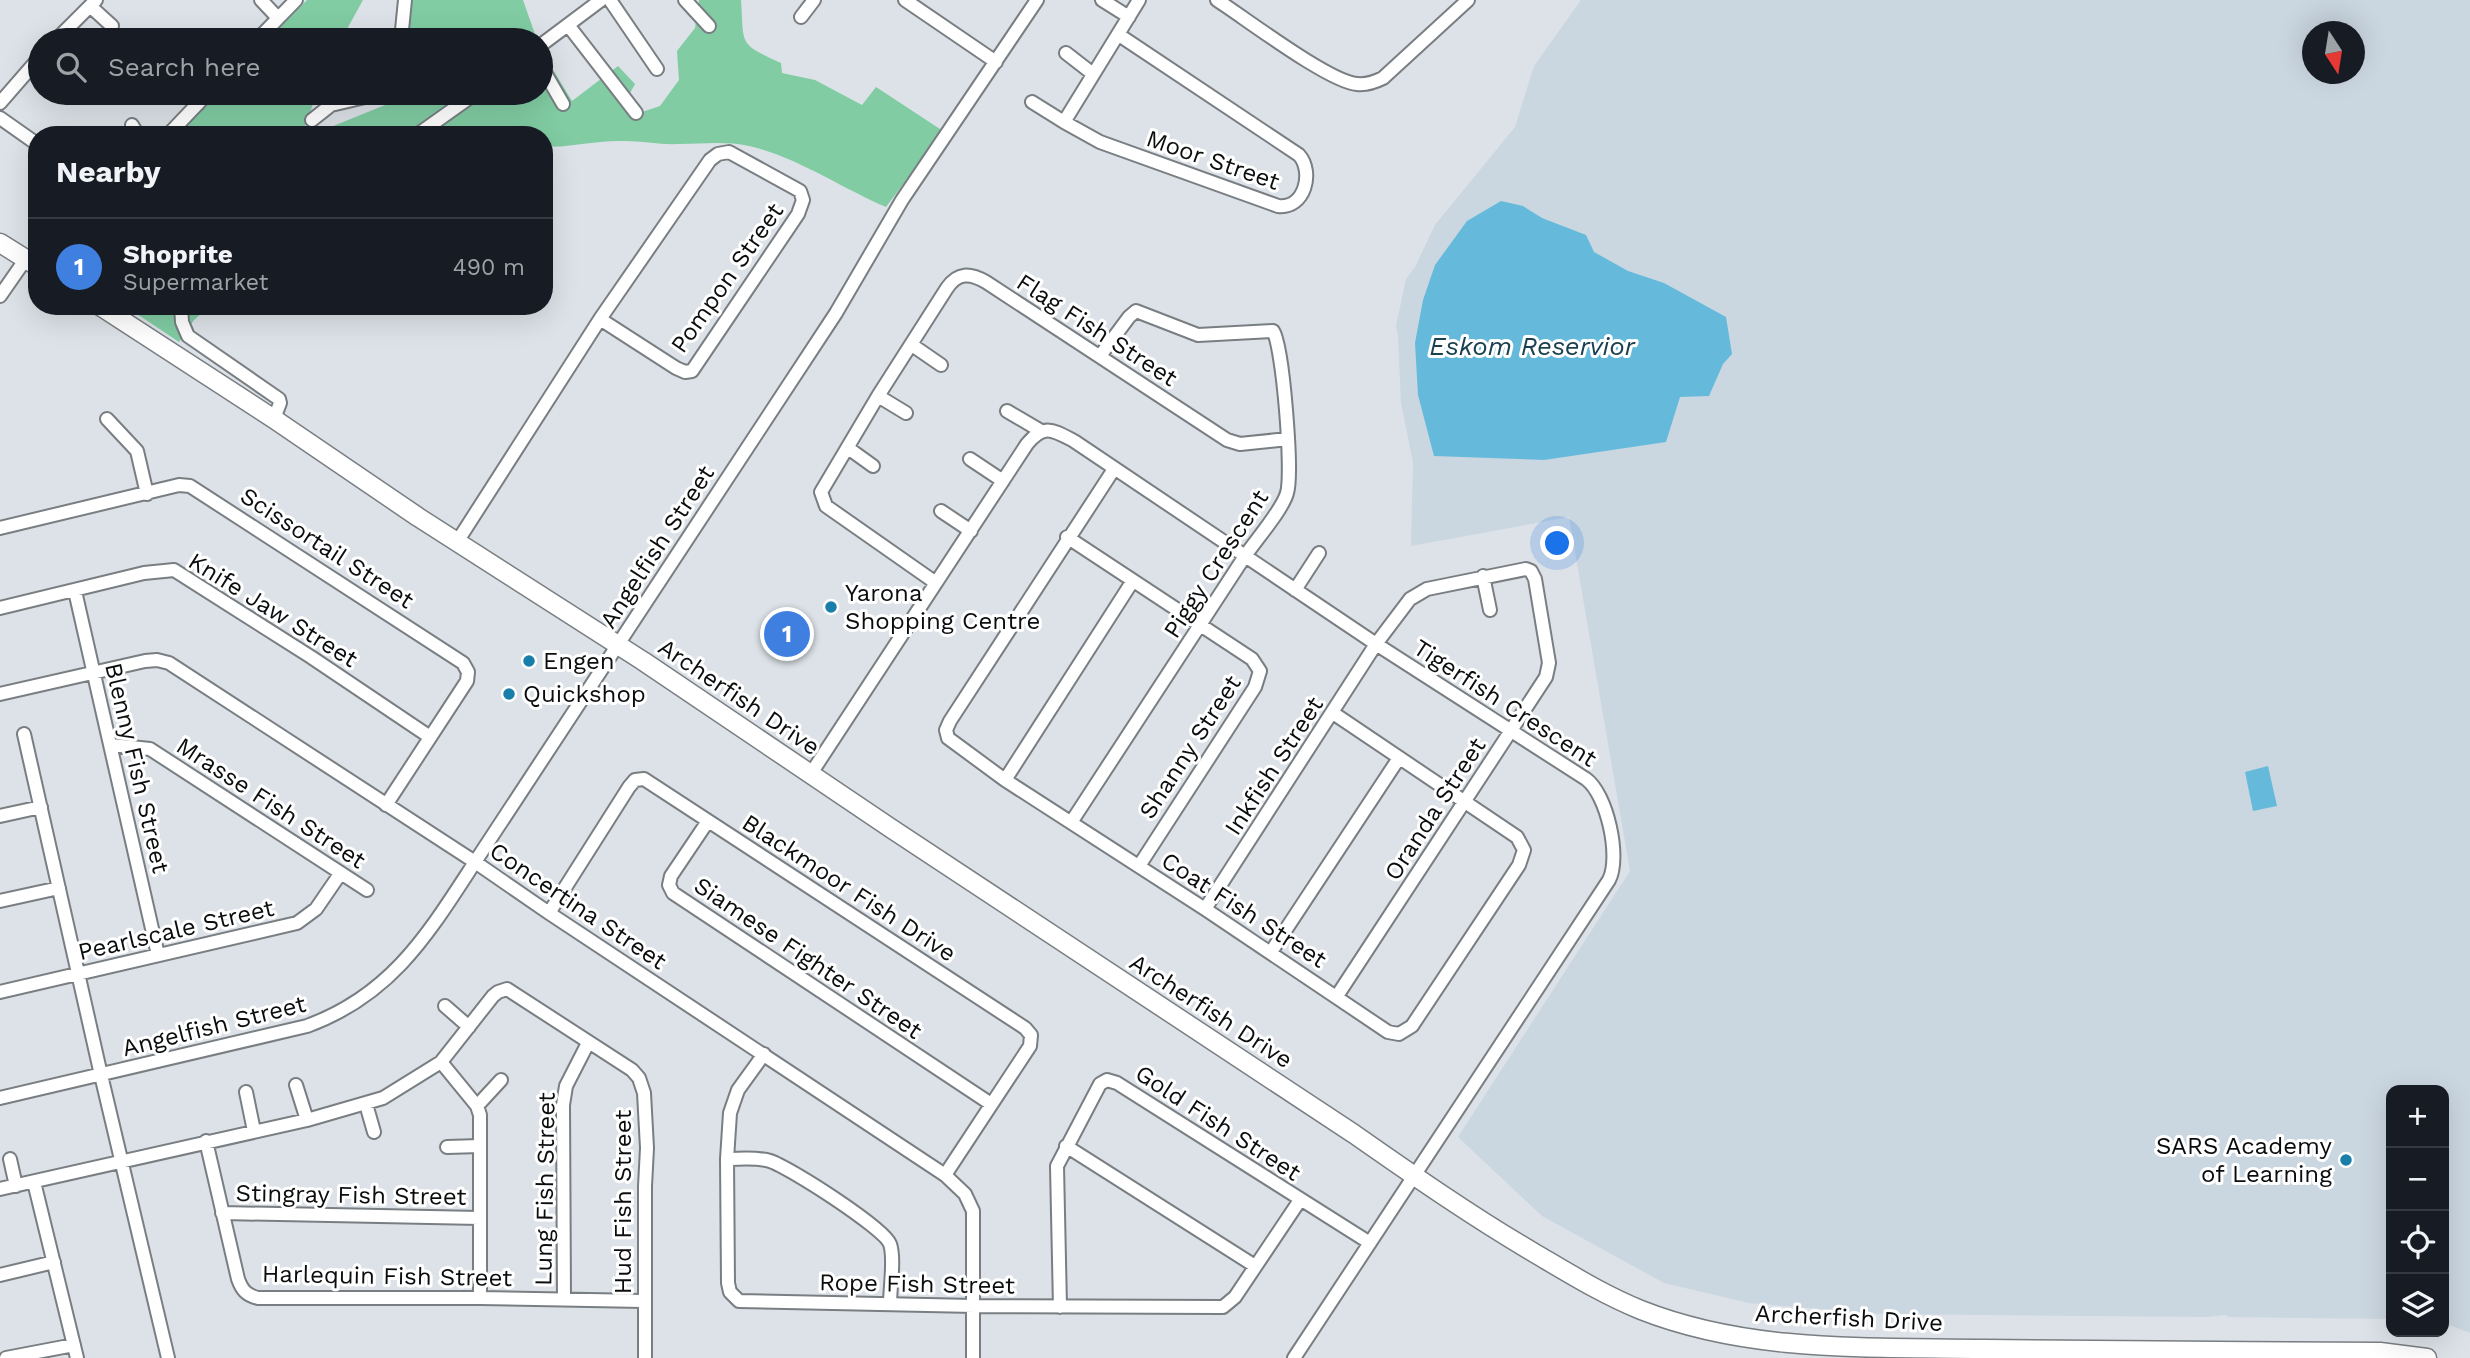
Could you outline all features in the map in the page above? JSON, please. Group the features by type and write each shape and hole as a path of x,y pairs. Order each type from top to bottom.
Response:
{"street":[{"path":"261,0 278,18"},
{"path":"268,28 296,0"},
{"path":"402,28 405,0"},
{"path":"553,36 568,25 585,6 601,0"},
{"path":"610,0 657,69"},
{"path":"685,0 709,26"},
{"path":"802,17 814,0"},
{"path":"905,0 996,62"},
{"name":"Angelfish Street","path":"0,1098 286,1033 326,1019 356,1002 404,963 420,945 829,324 902,200 1037,0"},
{"path":"1102,0 1129,17"},
{"path":"1064,122 1139,0"},
{"path":"1217,0 1307,60 1345,81 1356,84 1383,78 1468,0"},
{"path":"69,28 93,3 112,26"},
{"path":"568,25 636,113"},
{"name":"Moor Street","path":"1032,102 1100,142 1278,206 1291,206 1301,197 1306,169 1299,155 1119,35"},
{"path":"1066,53 1093,74"},
{"path":"0,103 28,71"},
{"path":"553,87 563,104"},
{"path":"177,126 197,105"},
{"path":"312,120 331,105"},
{"path":"430,126 459,105"},
{"path":"0,118 28,138"},
{"name":"Pompon Street","path":"457,542 600,318 707,163 718,153 729,152 800,191 803,200 798,214 692,371 685,372 676,368 600,318"},
{"path":"0,243 28,261"},
{"path":"0,296 28,266"},
{"name":"Flag Fish Street","path":"936,583 826,506 821,495 824,484 949,285 967,274 986,282 1227,440 1240,444 1288,439"},
{"name":"Piggy Crescent","path":"1072,821 1286,497 1288,439 1278,348 1273,331 1198,335 1136,311 1100,356"},
{"name":"Archerfish Drive","path":"114,315 617,645 1415,1176 1516,1242 1597,1290 1656,1315 1720,1332 1781,1343 2181,1354 2393,1352 2427,1358"},
{"path":"182,315 188,335 279,399 280,404 274,419"},
{"path":"912,345 941,365"},
{"path":"878,396 906,413"},
{"name":"Tigerfish Crescent","path":"1007,411 1041,430 1051,430 1064,435 1376,645 1511,730 1595,787 1605,809 1614,858 1614,869 1606,885 1293,1358"},
{"path":"107,419 137,451 147,494"},
{"path":"810,775 1027,444 1041,430"},
{"path":"848,448 873,466"},
{"path":"970,459 1003,481"},
{"name":"Coat Fish Street","path":"1114,469 946,730 950,741 1390,1033 1399,1034 1409,1029 1524,854 1521,840 1333,713"},
{"name":"Scissortail Street","path":"0,528 179,485 193,487 463,663 468,672 467,681 386,805"},
{"path":"941,511 971,531"},
{"name":"Shanny Street","path":"1068,537 1132,582 1252,659 1257,664 1260,677 1139,866"},
{"path":"1295,590 1319,553"},
{"name":"Knife Jaw Street","path":"0,608 144,573 165,569 177,571 430,737"},
{"name":"Oranda Street","path":"1337,996 1546,677 1549,668 1535,579 1531,571 1526,569 1483,576 1418,593 1410,599 1376,645"},
{"path":"1483,576 1490,610"},
{"path":"1005,780 1132,582"},
{"name":"Blenny Fish Street","path":"75,591 158,955"},
{"name":"Inkfish Street","path":"1205,909 1376,645"},
{"name":"Concertina Street","path":"0,694 145,661 169,663 475,862 945,1175 965,1194 973,1211 973,1358"},
{"path":"24,734 168,1358"},
{"name":"Mrasse Fish Street","path":"111,745 150,749 367,890"},
{"path":"1270,952 1399,758"},
{"name":"Blackmoor Fish Drive","path":"549,913 635,780 644,779 1028,1031 1030,1046 945,1175"},
{"path":"0,816 41,807"},
{"name":"Siamese Fighter Street","path":"708,821 671,876 669,885 673,893 991,1104"},
{"name":"Pearlscale Street","path":"0,992 297,923 316,909 340,874"},
{"path":"0,901 59,888"},
{"name":"Hud Fish Street","path":"470,1027 493,996 501,990 510,990 632,1070 639,1078 645,1093 647,1148 643,1301 645,1358"},
{"path":"0,1189 366,1104 398,1090 441,1062 470,1027 445,1006"},
{"name":"Lung Fish Street","path":"564,1299 563,1105 566,1086 588,1043"},
{"name":"Rope Fish Street","path":"764,1054 738,1090 730,1113 727,1158 728,1283 734,1297 739,1301 974,1307 1223,1307 1231,1301 1300,1200"},
{"path":"441,1062 477,1106 480,1115 480,1298"},
{"path":"477,1106 501,1080"},
{"name":"Gold Fish Street","path":"1060,1307 1056,1174 1058,1159 1100,1084 1105,1080 1112,1080 1370,1243"},
{"path":"296,1085 306,1119"},
{"path":"246,1092 254,1131"},
{"path":"366,1104 374,1132"},
{"name":"Harlequin Fish Street","path":"206,1141 238,1279 245,1293 250,1296 643,1301"},
{"path":"447,1147 480,1146"},
{"path":"1066,1146 1255,1266"},
{"path":"727,1158 766,1160 780,1165 833,1198 886,1237 891,1253 890,1304"},
{"path":"10,1159 16,1186"},
{"path":"34,1182 77,1358"},
{"name":"Stingray Fish Street","path":"222,1213 480,1219"},
{"path":"0,1275 54,1262"},
{"path":"6,1358 74,1345"}],"shaded area":[{"path":"1581,0 2470,0 2470,1333 2449,1325 2449,1085 2386,1085 2386,1319 2225,1315 1882,1314 1749,1303 1664,1283 1542,1216 1458,1137 1630,871 1569,517 1411,546 1413,462 1401,403 1396,326 1406,279 1415,267 1435,225 1515,127 1534,66"}],"green space":[{"path":"307,0 363,0 348,28 279,28"},
{"path":"407,0 523,0 533,28 409,28"},
{"path":"699,0 741,0 742,26 746,41 757,51 781,63 782,73 815,80 862,105 876,87 943,131 886,207 784,157 740,144 615,141 553,147 553,126 333,126 385,105 553,105 553,70 572,101 618,66 635,84 626,100 639,113 660,106 679,80 677,51 695,28"},
{"path":"205,105 313,105 305,126 185,126"},
{"path":"138,315 200,315 179,342"}],"water":[{"name":"Eskom Reservior","path":"1501,201 1523,206 1542,218 1586,235 1594,252 1628,271 1664,283 1726,317 1732,354 1723,364 1709,396 1680,397 1666,442 1544,460 1434,456 1418,395 1415,343 1423,300 1435,265 1467,221"},
{"path":"2268,766 2277,806 2253,811 2245,772"}],"place":[{"name":"Yarona Shopping Centre","path":"831,607"},
{"name":"Shoprite","path":"787,634"},
{"name":"Engen","path":"529,661"},
{"name":"Quickshop","path":"509,694"},
{"name":"SARS Academy of Learning","path":"2346,1160"}]}
